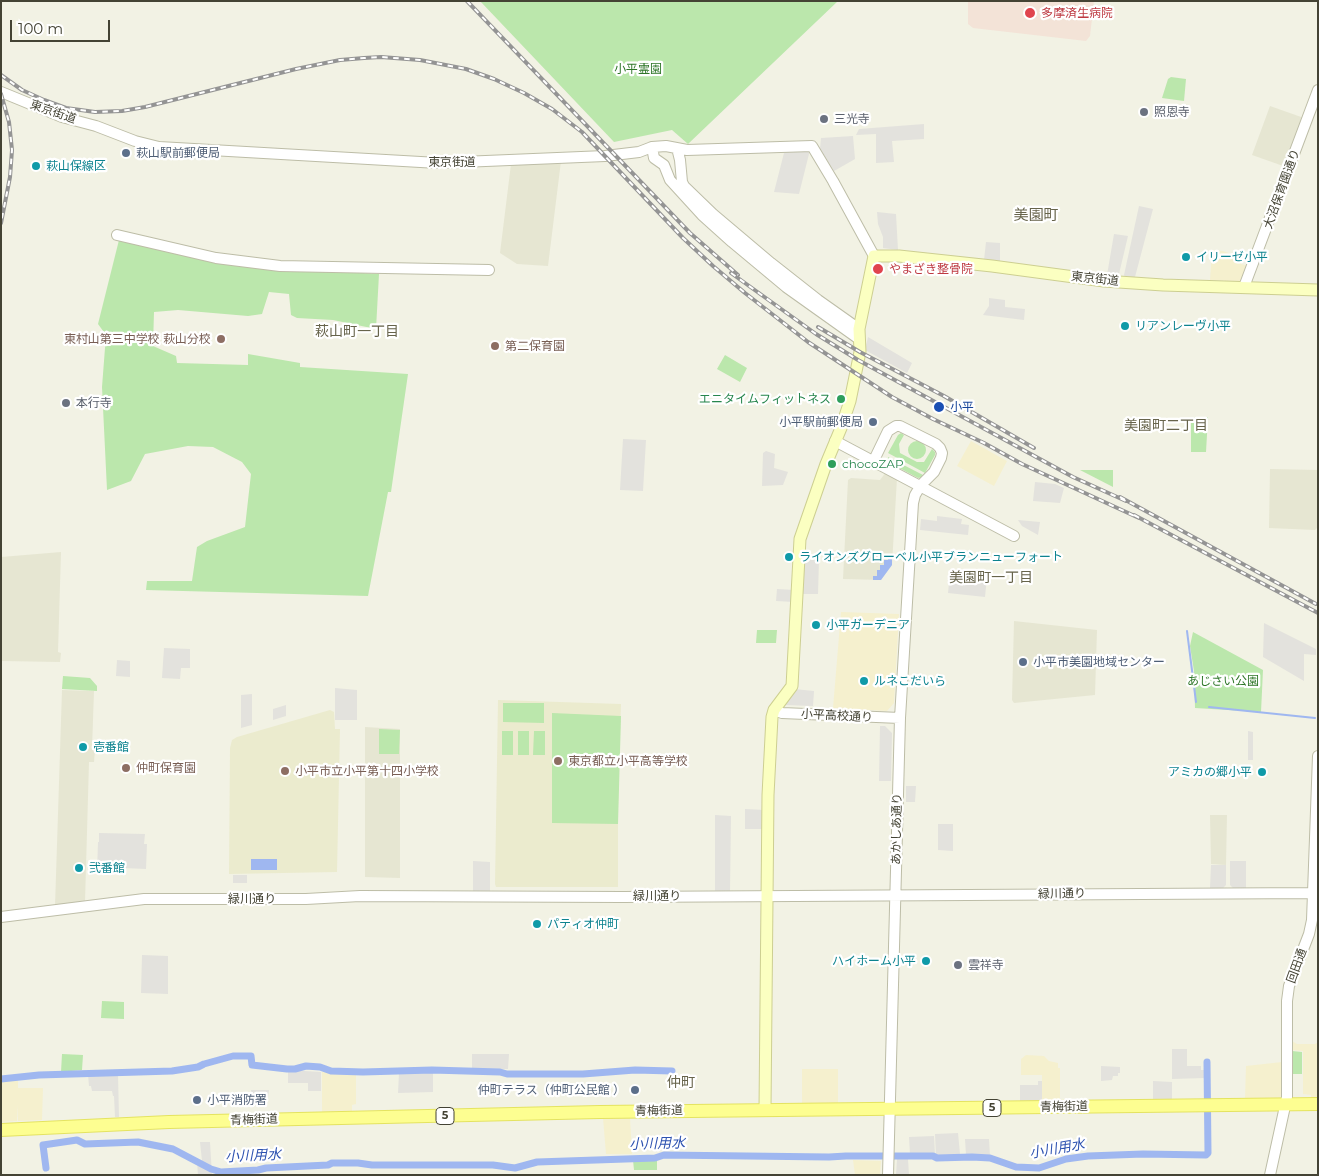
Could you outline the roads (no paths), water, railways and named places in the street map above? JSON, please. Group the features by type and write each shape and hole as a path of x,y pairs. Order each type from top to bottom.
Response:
{"main road":[{"name":"東京街道","path":"874,256 899,256 1100,280 1163,285 1318,290"},
{"path":"765,1109 768,794 774,710 792,686 800,539 850,401 860,352 859,334 874,256"},
{"name":"青梅街道","path":"1,1130 160,1122 765,1109 1318,1104"}],"street":[{"name":"大沼保育園通り","path":"1244,287 1318,90"},
{"name":"東京街道","path":"1,92 62,116 159,147 438,163 605,156 639,152 652,147 666,146 687,150 812,146 834,180 874,256"},
{"path":"652,147 654,158 664,165 670,180 702,215 786,288 859,334"},
{"path":"677,148 684,186 713,214 859,334"},
{"path":"117,235 216,258 280,266 488,270"},
{"path":"874,460 888,432 896,426 900,426 932,442 940,448 941,458 931,477 921,485"},
{"path":"835,441 874,460 1014,536"},
{"name":"あかしあ通り","path":"888,1175 900,718 913,503 921,485"},
{"name":"小平高校通り","path":"774,710 782,713 900,718"},
{"name":"回田通","path":"1270,1175 1280,1123 1286,1104 1287,1001 1289,986 1311,927 1314,892 1318,756"},
{"name":"緑川通り","path":"1,917 144,899 306,899 360,896 767,896 1314,892"}],"water":[{"path":"888,555 892,555 892,565 881,580 873,580 873,576 877,576 877,570 880,570 880,565 884,565 884,560 888,560"},
{"path":"251,859 277,859 277,870 251,870"}],"waterway":[{"path":"1187,631 1196,702"},
{"path":"1209,707 1315,718"},
{"path":"1,1079 39,1075 172,1071 198,1067 233,1056 251,1056 252,1065 287,1069 306,1066 320,1067 331,1071 432,1070 500,1072 507,1074 583,1074 635,1070 672,1071"},
{"name":"小川用水","path":"46,1168 43,1145 77,1140 85,1144 138,1142 173,1149 211,1169 221,1172 328,1165 332,1163 372,1165 493,1165 515,1168 537,1162 655,1158 664,1155 972,1157 990,1158 1016,1167 1039,1168 1066,1159 1088,1156 1143,1154 1206,1155 1208,1153 1207,1062"}],"railway":[{"path":"467,1 690,233 738,275"},
{"path":"1,75 22,90 44,100 66,108 95,112 122,111 145,107 296,69 340,60 364,58 381,57 420,60 466,69 494,79 552,109 582,132 683,238 713,266 808,342 892,397 933,419 984,443 1022,464 1139,518"},
{"path":"1,94 9,122 12,150 10,177 1,223"},
{"path":"731,273 816,334 858,360 1073,477 1126,501"},
{"path":"818,327 1034,448"},
{"path":"1120,497 1316,604"},
{"path":"1134,515 1318,613"}],"place":[{"name":"多摩済生病院","path":"1030,13"},
{"name":"照恩寺","path":"1144,112"},
{"name":"三光寺","path":"824,119"},
{"name":"萩山駅前郵便局","path":"126,153"},
{"name":"萩山保線区","path":"36,166"},
{"name":"イリーゼ小平","path":"1186,257"},
{"name":"やまざき整骨院","path":"878,269"},
{"name":"リアンレーヴ小平","path":"1125,326"},
{"name":"東村山第三中学校 萩山分校","path":"221,339"},
{"name":"第二保育園","path":"495,346"},
{"name":"エニタイムフィットネス","path":"841,399"},
{"name":"本行寺","path":"66,403"},
{"name":"小平","path":"939,407"},
{"name":"小平駅前郵便局","path":"873,422"},
{"name":"chocoZAP","path":"832,464"},
{"name":"ライオンズグローベル小平ブランニューフォート","path":"789,557"},
{"name":"小平ガーデニア","path":"816,625"},
{"name":"小平市美園地域センター","path":"1023,662"},
{"name":"ルネこだいら","path":"864,681"},
{"name":"壱番館","path":"83,747"},
{"name":"東京都立小平高等学校","path":"558,761"},
{"name":"仲町保育園","path":"126,768"},
{"name":"小平市立小平第十四小学校","path":"285,771"},
{"name":"アミカの郷小平","path":"1262,772"},
{"name":"弐番館","path":"79,868"},
{"name":"パティオ仲町","path":"537,924"},
{"name":"ハイホーム小平","path":"926,961"},
{"name":"雲祥寺","path":"958,965"},
{"name":"仲町テラス（仲町公民館 ）","path":"635,1090"},
{"name":"小平消防署","path":"197,1100"}],"district":[{"name":"美園町","path":"1036,216"},
{"name":"萩山町一丁目","path":"357,332"},
{"name":"美園町二丁目","path":"1166,426"},
{"name":"美園町一丁目","path":"991,578"},
{"name":"仲町","path":"681,1083"}],"park label":[{"name":"小平霊園","path":"638,69"},
{"name":"あじさい公園","path":"1223,681"}]}
